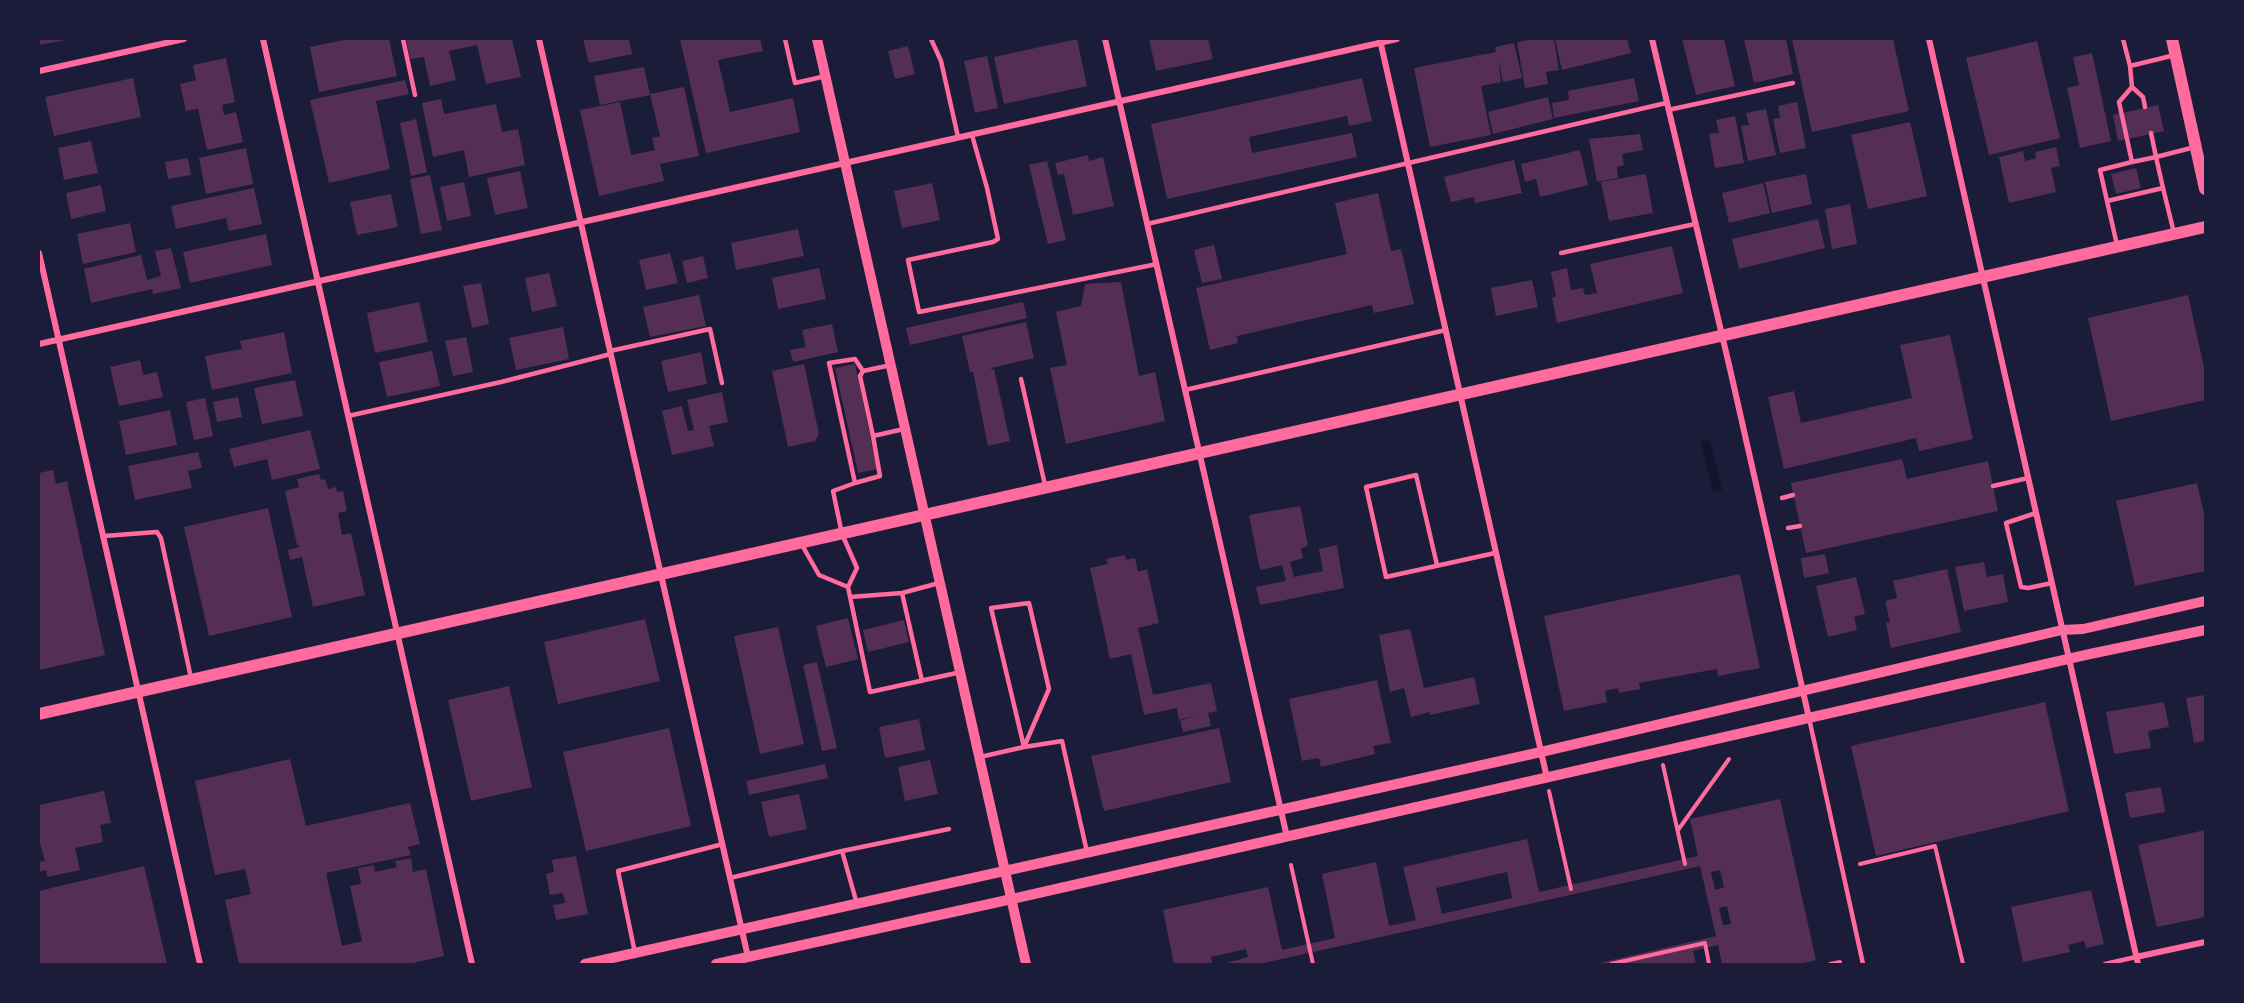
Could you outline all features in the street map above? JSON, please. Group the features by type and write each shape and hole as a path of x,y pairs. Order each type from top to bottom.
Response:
{"main road":[{"path":"2172,39 2205,189"},
{"path":"39,714 2205,227"}],"street":[{"path":"39,71 184,39"},
{"path":"263,39 472,964"},
{"path":"538,39 748,957"},
{"path":"817,39 1026,964"},
{"path":"1106,39 1287,837"},
{"path":"39,344 1397,39"},
{"path":"1652,39 1809,718"},
{"path":"1929,39 2137,961 2205,942"},
{"path":"1380,41 1547,778"},
{"path":"39,253 200,964"},
{"path":"585,964 1541,752 2062,630 2083,629 2205,601"},
{"path":"716,964 2205,630"}],"lane":[{"path":"403,39 415,95"},
{"path":"785,39 795,83 826,76"},
{"path":"932,39 941,61 958,138"},
{"path":"2123,39 2130,66 2132,87 2143,96 2145,107"},
{"path":"2130,66 2175,55"},
{"path":"1147,224 1667,107 1793,83"},
{"path":"2132,87 2119,102 2132,162"},
{"path":"2151,133 2174,234"},
{"path":"972,135 998,239 908,260 919,312 1157,264"},
{"path":"2117,247 2100,170 2196,147"},
{"path":"2107,201 2163,188"},
{"path":"1561,253 1695,224"},
{"path":"348,416 531,375 610,352 710,329 722,383"},
{"path":"1185,390 1446,330"},
{"path":"855,483 829,363 855,359 862,371 860,376 880,476 833,491 842,534 857,568 848,587 870,693 961,672"},
{"path":"862,371 891,364"},
{"path":"1021,378 1046,488"},
{"path":"873,436 905,428"},
{"path":"1437,565 1416,475 1366,487 1386,577 1495,553"},
{"path":"1993,486 2028,478"},
{"path":"1782,498 1793,495"},
{"path":"2036,513 2006,523 2021,587 2028,588 2052,583"},
{"path":"1788,528 1800,526"},
{"path":"104,536 157,532 161,538 191,680"},
{"path":"801,543 819,575 848,587"},
{"path":"850,597 902,593 940,583"},
{"path":"902,593 922,681"},
{"path":"1029,603 1049,689 1024,747 991,608 1029,603"},
{"path":"1809,718 1863,964"},
{"path":"980,757 1062,741 1087,852"},
{"path":"730,878 842,851 949,829"},
{"path":"635,953 618,871 723,844"},
{"path":"842,851 857,904"},
{"path":"2105,964 2137,961"}],"path":[{"path":"1660,752 1685,864"},
{"path":"1678,830 1729,759"},
{"path":"1547,778 1571,889"},
{"path":"1860,864 1935,846 1963,964"},
{"path":"1291,866 1313,964"},
{"path":"1611,964 1705,943 1709,964"},
{"path":"1830,964 1840,962"}],"shaded area":[{"path":"1710,440 1722,490 1713,492 1701,442"}],"building":[{"path":"39,39 65,39 65,40 39,45"},
{"path":"349,39 389,39 397,76 319,92 310,47"},
{"path":"406,39 512,39 521,77 486,84 477,45 449,51 456,80 430,86 424,57 410,59"},
{"path":"583,39 629,39 632,54 589,63"},
{"path":"680,39 760,39 763,51 718,60 730,112 793,98 800,132 706,153"},
{"path":"1077,39 1087,86 1004,104 994,57"},
{"path":"1149,39 1208,39 1213,59 1156,71"},
{"path":"1554,39 1559,70 1546,72 1548,84 1525,88 1517,42"},
{"path":"1555,39 1627,39 1631,53 1562,70"},
{"path":"1682,39 1724,39 1735,86 1696,95"},
{"path":"1744,39 1786,39 1793,74 1754,83"},
{"path":"1792,39 1893,39 1909,111 1812,132"},
{"path":"2037,41 2060,138 1989,155 1966,58"},
{"path":"1514,43 1522,78 1503,82 1498,58 1501,82 1481,86 1491,135 1430,147 1414,68 1496,52 1495,47"},
{"path":"908,46 915,74 895,79 888,51"},
{"path":"2092,53 2111,141 2080,148 2067,88 2079,85 2073,57"},
{"path":"987,56 998,108 975,113 964,61"},
{"path":"226,58 235,102 222,105 224,115 236,112 243,142 207,150 198,109 186,111 180,84 196,80 193,65"},
{"path":"644,67 650,95 600,105 594,76"},
{"path":"133,78 141,117 54,136 45,97"},
{"path":"1362,78 1372,121 1349,126 1347,116 1249,137 1252,153 1352,133 1357,157 1167,199 1151,124"},
{"path":"1634,78 1639,101 1554,118 1552,103 1569,100 1568,91"},
{"path":"405,80 409,94 376,101 390,169 329,183 310,100"},
{"path":"684,87 699,156 660,164 664,181 599,196 580,110 620,102 631,155 655,150 652,138 660,136 650,94"},
{"path":"1548,97 1553,119 1493,134 1488,112"},
{"path":"441,99 444,114 496,104 502,132 518,129 525,165 469,177 464,150 433,157 422,103"},
{"path":"1797,102 1806,148 1780,153 1773,119 1780,118 1778,106"},
{"path":"2158,105 2164,131 2118,141 2113,115"},
{"path":"1766,109 1776,155 1748,161 1741,126 1749,125 1746,113"},
{"path":"1735,116 1744,163 1715,168 1709,134 1719,133 1716,120"},
{"path":"416,119 427,172 411,176 400,123"},
{"path":"1910,122 1927,196 1868,209 1851,135"},
{"path":"1640,134 1643,150 1622,154 1624,165 1617,167 1618,178 1597,182 1589,139"},
{"path":"91,141 98,173 64,180 58,148"},
{"path":"2056,147 2060,166 2051,168 2056,192 2009,203 1999,157 2023,151 2025,161 2036,158 2035,152"},
{"path":"246,148 253,184 206,194 199,158"},
{"path":"1580,150 1588,185 1540,197 1536,179 1525,182 1521,164"},
{"path":"1088,155 1089,161 1103,157 1114,206 1073,215 1064,174 1058,175 1055,163"},
{"path":"188,158 191,175 168,179 165,162"},
{"path":"1514,160 1522,193 1475,203 1474,197 1451,202 1444,177"},
{"path":"1047,161 1066,240 1048,244 1029,165"},
{"path":"2136,168 2141,188 2116,194 2111,174"},
{"path":"520,171 528,208 495,215 487,178"},
{"path":"1646,174 1653,213 1609,221 1601,182"},
{"path":"1806,174 1812,204 1772,213 1765,182"},
{"path":"430,175 442,230 421,234 410,179"},
{"path":"464,182 471,216 447,221 440,187"},
{"path":"932,183 940,220 902,228 894,191"},
{"path":"1763,183 1770,213 1729,223 1722,193"},
{"path":"101,185 106,211 71,219 66,193"},
{"path":"254,188 262,224 229,231 226,218 176,229 171,206"},
{"path":"1378,193 1391,251 1401,249 1414,304 1374,313 1372,305 1237,336 1238,343 1210,350 1196,288 1347,254 1335,203"},
{"path":"391,194 398,227 357,235 350,202"},
{"path":"1850,204 1857,244 1832,249 1825,209"},
{"path":"1818,219 1825,248 1739,269 1732,239"},
{"path":"130,223 136,252 83,264 77,234"},
{"path":"798,229 804,256 736,270 731,243"},
{"path":"266,234 272,265 190,283 183,252"},
{"path":"1214,245 1222,279 1202,283 1194,250"},
{"path":"1672,246 1683,293 1557,323 1552,298 1556,296 1551,272 1567,268 1571,290 1583,288 1585,295 1597,293 1590,264"},
{"path":"171,248 181,288 153,294 152,289 91,303 84,269 141,255 147,280 161,276 155,251"},
{"path":"670,253 678,283 646,290 639,260"},
{"path":"703,256 708,278 687,283 682,261"},
{"path":"819,268 826,299 778,309 772,278"},
{"path":"549,273 557,306 532,312 525,278"},
{"path":"1532,280 1538,307 1496,316 1491,288"},
{"path":"1121,282 1139,376 1155,372 1165,421 1066,444 1050,368 1067,365 1056,312 1081,306 1085,284"},
{"path":"481,283 489,324 472,328 463,286"},
{"path":"699,295 706,326 650,337 643,307"},
{"path":"2188,295 2205,372 2205,400 2111,421 2088,318"},
{"path":"419,302 428,342 375,353 367,313"},
{"path":"1023,302 1027,318 910,345 906,328"},
{"path":"1026,322 1034,358 991,368 994,369 1010,441 988,446 973,372 970,372 962,336"},
{"path":"832,324 838,352 793,362 790,350 806,347 802,330"},
{"path":"563,327 569,359 516,370 509,338"},
{"path":"284,332 292,373 212,390 205,356 242,349 240,341"},
{"path":"1950,335 1973,439 1919,451 1916,438 1784,469 1768,397 1794,391 1801,423 1912,398 1900,345"},
{"path":"466,337 473,372 453,376 445,341"},
{"path":"432,351 440,386 387,397 379,362"},
{"path":"701,352 707,384 668,392 661,361"},
{"path":"140,360 143,375 157,372 163,397 119,406 110,367"},
{"path":"804,364 819,434 815,441 788,447 772,371"},
{"path":"855,364 877,469 858,473 835,368"},
{"path":"295,380 303,416 262,424 254,388"},
{"path":"722,392 728,422 709,426 714,446 672,455 662,411 682,406 688,431 694,430 687,400"},
{"path":"238,397 242,417 217,422 213,402"},
{"path":"205,398 213,436 194,440 186,402"},
{"path":"170,410 177,445 126,455 119,421"},
{"path":"310,430 320,469 272,480 267,459 234,467 229,449"},
{"path":"198,452 202,468 188,471 192,488 135,500 128,466"},
{"path":"1902,459 1907,479 1988,461 1998,511 1806,553 1791,483"},
{"path":"53,470 56,484 67,481 105,655 39,670 39,473"},
{"path":"319,474 321,480 325,479 328,489 336,487 337,492 343,491 347,511 338,513 342,535 351,533 365,595 313,607 302,557 290,560 288,550 300,547 297,545 285,491 299,487 297,479"},
{"path":"2197,483 2205,518 2205,571 2135,586 2116,501"},
{"path":"1300,506 1308,545 1301,549 1303,558 1290,562 1294,577 1323,571 1319,549 1337,545 1344,588 1260,605 1256,587 1286,581 1282,565 1260,570 1249,515"},
{"path":"268,508 292,617 209,636 184,527"},
{"path":"1825,554 1829,573 1804,578 1801,558"},
{"path":"1125,555 1126,560 1135,558 1138,572 1147,569 1159,623 1138,628 1153,695 1211,683 1217,711 1208,713 1211,726 1183,732 1180,721 1195,716 1179,720 1177,708 1144,715 1131,654 1110,659 1090,568 1108,564 1106,559"},
{"path":"1984,562 1987,577 2003,574 2008,602 1964,611 1955,567"},
{"path":"1947,569 1961,632 1891,648 1886,623 1890,622 1885,601 1897,598 1893,581"},
{"path":"1740,574 1760,668 1718,676 1717,669 1639,683 1640,689 1619,693 1618,688 1605,691 1607,702 1564,711 1544,616"},
{"path":"1856,577 1865,614 1854,617 1857,630 1828,637 1816,586"},
{"path":"848,618 858,659 826,667 816,626"},
{"path":"645,619 660,681 558,704 544,642"},
{"path":"904,620 909,642 868,652 863,630"},
{"path":"778,627 804,744 760,754 734,636"},
{"path":"1410,629 1424,688 1474,677 1480,704 1411,717 1404,688 1390,692 1379,635"},
{"path":"817,662 837,748 822,751 803,665"},
{"path":"1377,680 1391,743 1373,746 1375,754 1321,767 1319,758 1302,761 1289,699"},
{"path":"509,686 532,787 471,801 448,700"},
{"path":"2205,695 2205,741 2194,743 2186,698"},
{"path":"2045,702 2069,811 1876,856 1851,746"},
{"path":"2164,702 2169,727 2148,731 2151,748 2114,754 2106,712"},
{"path":"919,719 925,750 885,758 879,727"},
{"path":"669,728 691,826 586,851 563,752"},
{"path":"1219,728 1231,782 1104,811 1091,756"},
{"path":"290,759 306,826 410,803 420,844 408,847 411,855 326,873 342,946 362,941 350,886 361,884 358,868 374,865 375,872 397,867 395,861 411,858 413,872 426,869 444,956 408,964 239,964 225,900 251,894 245,869 215,875 195,781"},
{"path":"930,760 938,794 905,801 898,767"},
{"path":"825,764 828,778 749,795 746,781"},
{"path":"2161,787 2165,812 2130,818 2125,793"},
{"path":"104,791 111,823 100,825 103,842 75,848 80,870 47,877 46,870 39,872 39,862 45,861 39,840 39,805"},
{"path":"799,794 807,829 769,837 761,802"},
{"path":"1780,799 1816,960 1800,964 1722,964 1718,945 1693,951 1696,964 1595,964 1716,936 1700,866 1259,964 1223,964 1248,957 1246,949 1211,957 1212,964 1174,964 1163,910 1268,887 1282,950 1335,938 1322,874 1376,862 1389,926 1416,920 1403,867 1527,839 1539,892 1698,856 1690,819","holes":["1720,870 1724,887 1715,890 1711,872","1507,872 1512,898 1442,914 1436,888","1727,906 1731,924 1723,925 1719,908"]},
{"path":"2205,830 2205,917 2157,927 2138,845"},
{"path":"576,856 588,914 556,920 553,905 565,903 563,893 550,895 546,874 554,872 552,860"},
{"path":"144,866 167,964 41,964 39,891"},
{"path":"2091,890 2104,944 2086,948 2084,941 2068,945 2070,952 2023,962 2011,907"}]}
